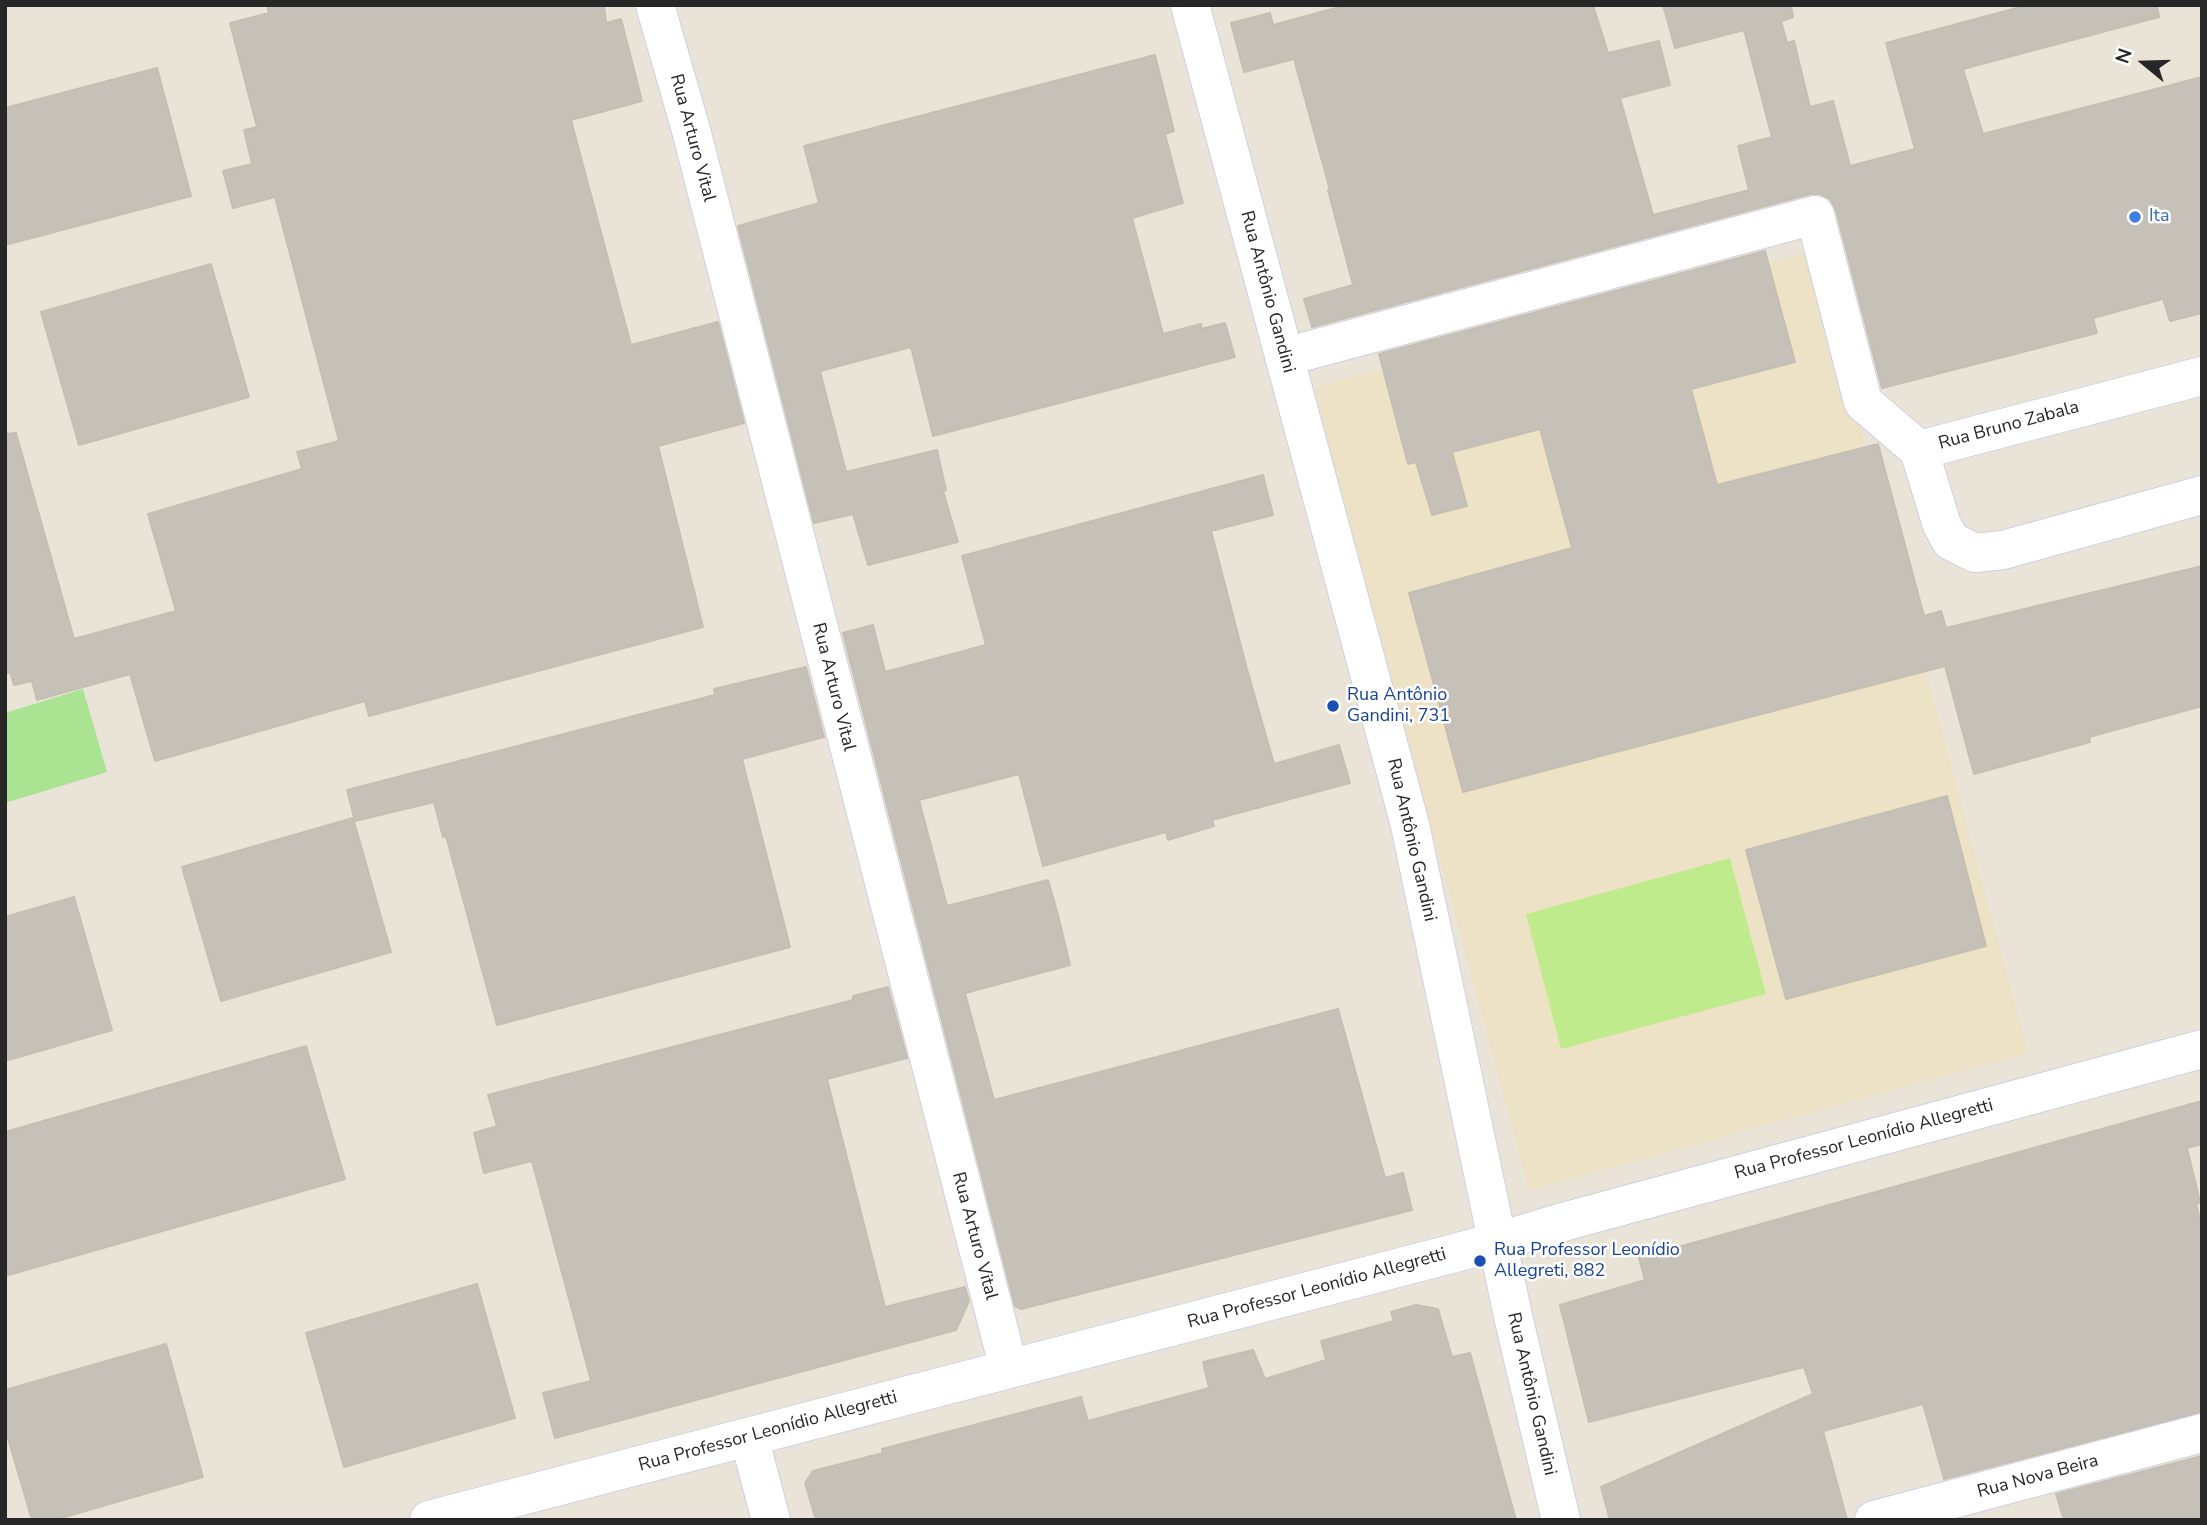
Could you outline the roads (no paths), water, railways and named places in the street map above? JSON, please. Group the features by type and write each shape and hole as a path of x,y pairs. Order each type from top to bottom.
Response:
{"street":[{"name":"Rua Arturo Vital","path":"655,5 691,130 1009,1369"},
{"name":"Rua Antônio Gandini","path":"1190,5 1410,825 1490,1196 1497,1242 1561,1520"},
{"path":"1284,357 1815,215 1863,402 1919,450"},
{"name":"Rua Bruno Zabala","path":"2202,376 1919,450 1942,525 1951,541 1975,553 2003,550 2202,495"},
{"name":"Rua Professor Leonídio Allegretti","path":"429,1520 1497,1242 1576,1218 2202,1049"},
{"name":"Rua Nova Beira","path":"1874,1520 2202,1433"},
{"path":"749,1437 771,1520"}],"place":[{"name":"Ita","path":"2135,217"},
{"name":"Rua Antônio Gandini, 731","path":"1333,706"},
{"name":"Rua Professor Leonídio Allegreti, 882","path":"1480,1261"}]}
